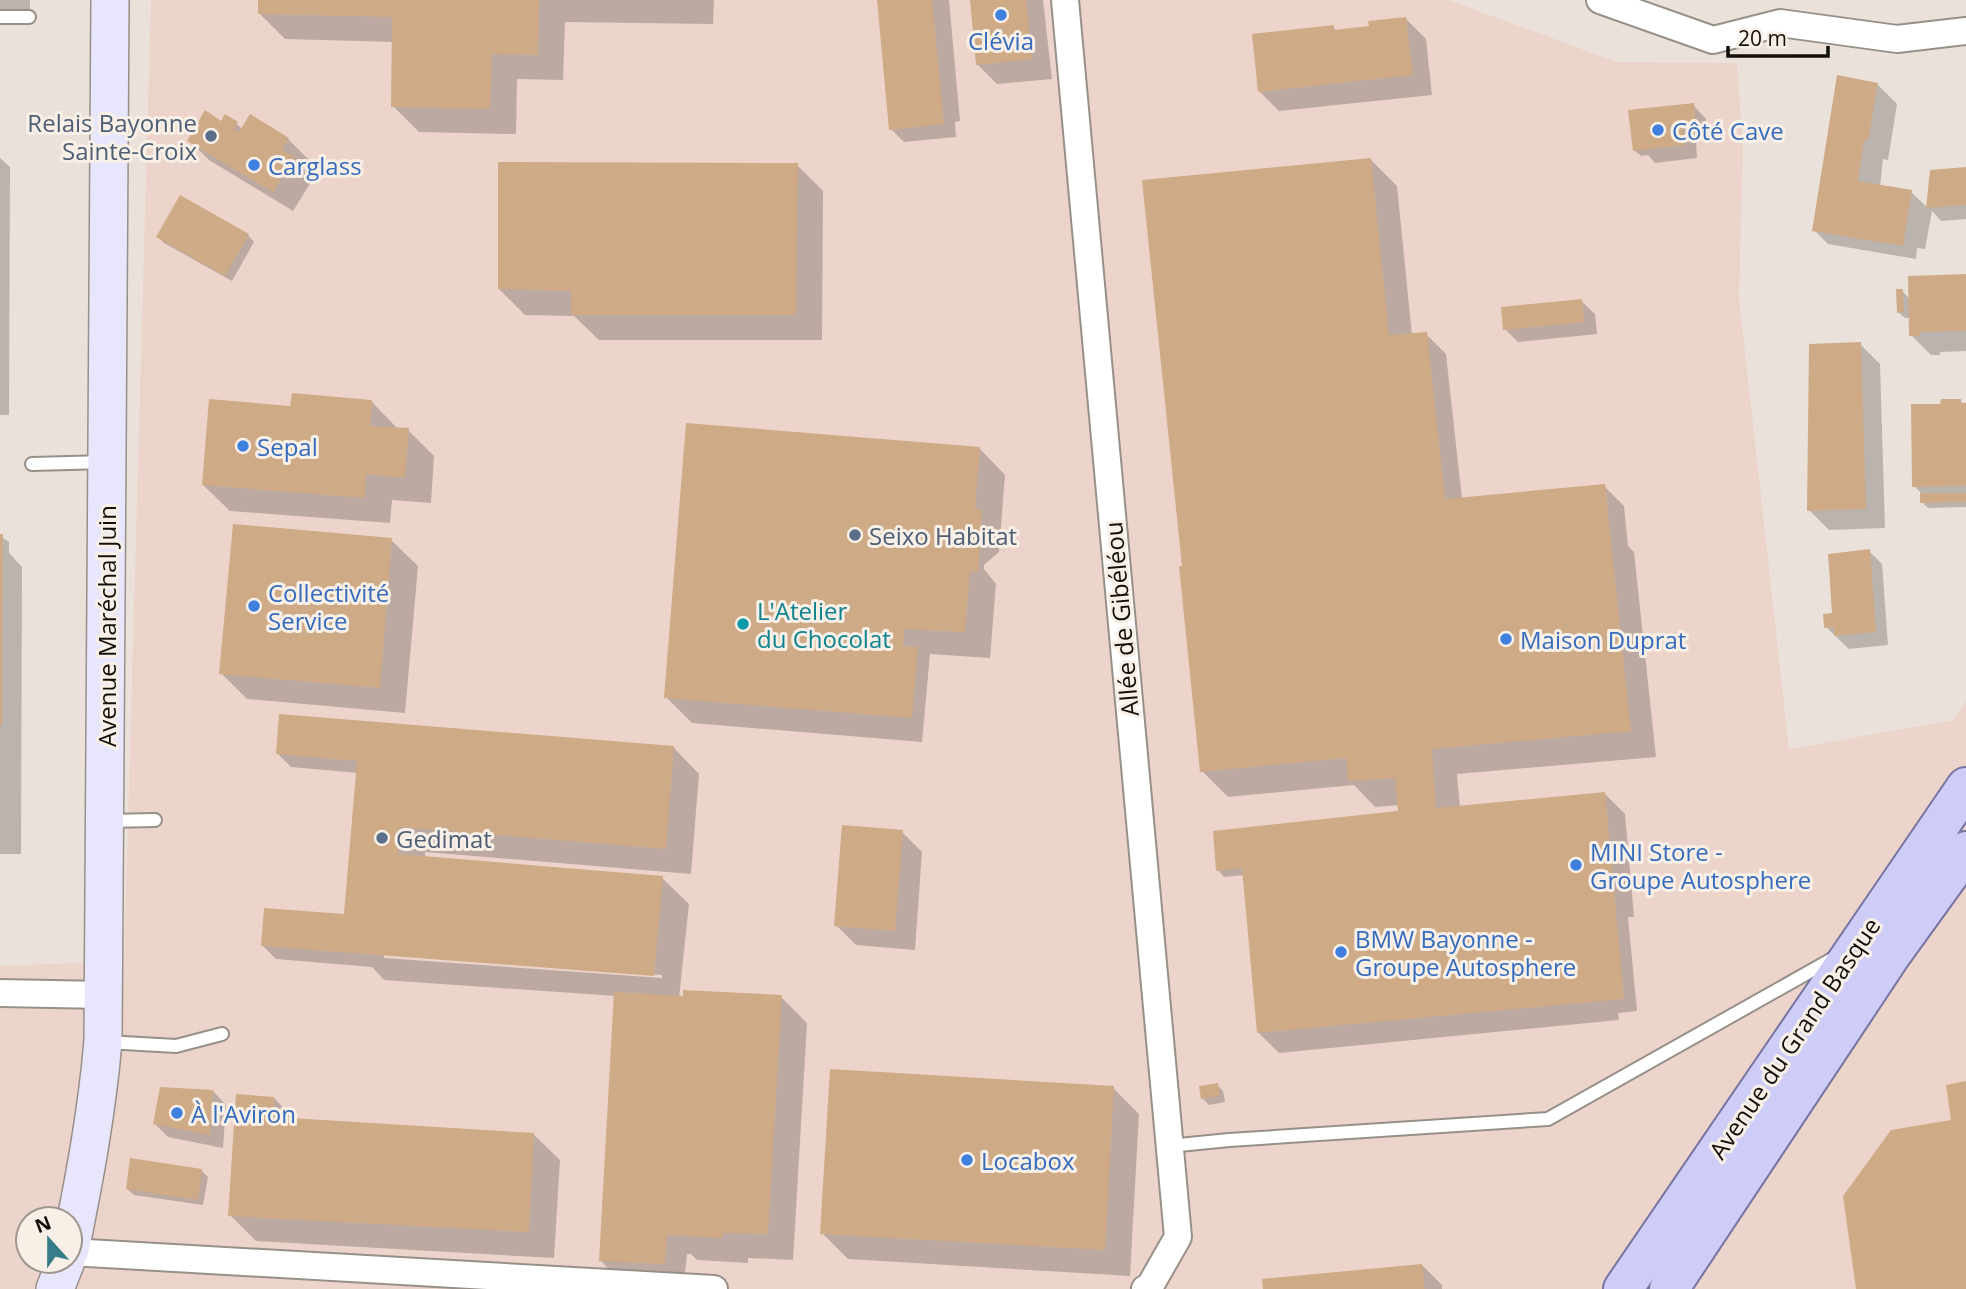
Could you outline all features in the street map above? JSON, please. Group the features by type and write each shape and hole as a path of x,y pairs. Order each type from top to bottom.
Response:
{"main road":[{"name":"Avenue Maréchal Juin","path":"79,1205 100,1076 103,1041 110,0"},
{"name":"Avenue du Grand Basque","path":"1623,1289 1966,787"},
{"name":"Avenue du Grand Basque","path":"1670,1289 1891,955 1966,851"}],"street":[{"name":"Allée de Gibéléou","path":"1065,0 1178,1237 1150,1286 1145,1289"},
{"path":"1600,0 1713,40 1782,12 1897,39 1966,30"},
{"path":"0,993 103,995"},
{"path":"84,1252 714,1289"}],"lane":[{"path":"0,17 29,17"},
{"path":"32,464 106,462"},
{"path":"105,821 155,820"},
{"path":"1169,1146 1548,1119 1858,944"},
{"path":"103,1041 176,1046 222,1034"}],"shaded area":[{"path":"151,0 1449,0 1616,62 1737,63 1743,148 1739,297 1789,749 1954,720 1966,701 1966,1289 0,1289 0,966 124,961"}],"building":[{"path":"258,0 539,0 538,55 492,54 490,109 391,107 392,17 258,14"},
{"path":"877,0 932,0 944,124 889,130"},
{"path":"970,0 1026,0 1032,59 976,65"},
{"path":"1406,17 1413,75 1258,92 1252,34 1334,25 1334,30 1369,26 1368,21"},
{"path":"1837,75 1878,83 1868,141 1864,140 1858,181 1912,190 1903,246 1812,231"},
{"path":"1694,103 1696,125 1683,126 1685,145 1633,151 1628,110"},
{"path":"205,110 221,121 225,114 238,122 234,129 239,132 250,114 289,138 282,150 295,157 273,192 187,141"},
{"path":"1371,158 1389,335 1427,332 1445,499 1605,484 1631,731 1432,749 1436,808 1605,792 1624,999 1257,1033 1242,868 1216,871 1213,831 1398,811 1395,778 1348,781 1346,758 1200,772 1179,566 1182,566 1142,180"},
{"path":"498,162 798,163 796,315 571,315 571,291 498,289"},
{"path":"1966,167 1966,205 1926,208 1930,170"},
{"path":"180,195 249,234 225,276 156,237"},
{"path":"1966,274 1966,331 1920,332 1920,336 1909,336 1908,276"},
{"path":"1896,289 1903,289 1904,312 1897,313"},
{"path":"1582,299 1584,322 1503,330 1501,307"},
{"path":"1861,342 1866,509 1807,511 1809,344"},
{"path":"292,393 372,400 370,426 409,428 405,478 366,474 365,498 202,485 209,399 290,406"},
{"path":"1941,399 1961,399 1961,403 1966,403 1966,486 1912,487 1911,404 1940,404"},
{"path":"686,423 980,447 975,509 982,510 978,572 970,571 965,632 904,629 903,646 918,647 912,718 664,698"},
{"path":"1920,493 1966,493 1966,502 1920,503"},
{"path":"233,524 392,538 380,688 219,674"},
{"path":"0,534 3,534 2,726 0,726"},
{"path":"1870,549 1876,632 1834,636 1834,627 1824,628 1823,614 1832,613 1828,554"},
{"path":"279,714 674,746 666,849 400,827 398,854 663,876 654,976 261,946 264,908 344,914 357,761 276,754"},
{"path":"842,825 903,830 895,931 834,926"},
{"path":"683,990 782,995 768,1234 723,1233 722,1238 667,1235 665,1264 599,1261 614,992 683,996"},
{"name":"Locabox","path":"830,1069 1114,1086 1105,1250 820,1234"},
{"path":"1966,1081 1966,1289 1856,1289 1843,1196 1891,1130 1951,1120 1946,1085"},
{"path":"1218,1083 1220,1096 1201,1099 1199,1086"},
{"path":"160,1087 213,1090 210,1135 153,1124"},
{"path":"236,1094 274,1097 274,1117 534,1133 529,1232 228,1216"},
{"path":"130,1158 202,1169 198,1200 126,1189"},
{"path":"1422,1264 1425,1289 1263,1289 1262,1279"}],"place":[{"name":"Clévia","path":"1001,15"},
{"name":"Côté Cave","path":"1658,130"},
{"name":"Relais Bayonne Sainte-Croix","path":"211,136"},
{"name":"Carglass","path":"254,165"},
{"name":"Sepal","path":"243,446"},
{"name":"Seixo Habitat","path":"855,535"},
{"name":"Collectivité Service","path":"254,606"},
{"name":"L'Atelier du Chocolat","path":"743,624"},
{"name":"Maison Duprat","path":"1506,639"},
{"name":"Gedimat","path":"382,838"},
{"name":"MINI Store - Groupe Autosphere","path":"1576,865"},
{"name":"BMW Bayonne - Groupe Autosphere","path":"1341,952"},
{"name":"À l'Aviron","path":"177,1113"},
{"name":"Locabox","path":"967,1160"}]}
